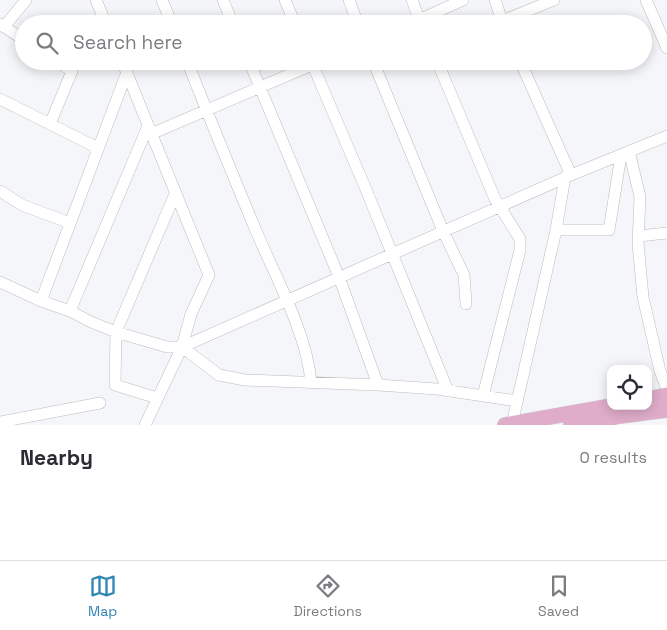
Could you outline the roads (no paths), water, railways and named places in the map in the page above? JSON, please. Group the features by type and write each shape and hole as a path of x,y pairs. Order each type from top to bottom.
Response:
{"main road":[{"path":"652,398 667,395"},
{"path":"508,424 607,407"},
{"path":"571,425 667,410"}],"street":[{"path":"15,34 2,26 26,0"},
{"path":"96,0 102,15"},
{"path":"162,0 168,15"},
{"path":"223,0 229,15"},
{"path":"285,0 291,15"},
{"path":"349,0 355,15"},
{"path":"412,0 415,15"},
{"path":"432,15 463,0"},
{"path":"494,0 499,15"},
{"path":"519,15 554,0"},
{"path":"646,0 667,48"},
{"path":"50,124 72,72 69,70"},
{"path":"190,70 287,300 310,362 311,382"},
{"path":"252,70 339,277 378,385"},
{"path":"70,311 150,130 206,110 298,70"},
{"path":"318,70 448,391"},
{"path":"377,70 443,231 464,275 466,304"},
{"path":"441,70 495,199 520,239 520,250 483,396"},
{"path":"508,424 516,401 568,176 524,70"},
{"path":"127,72 209,275 190,314 182,347 145,425"},
{"path":"41,301 127,72"},
{"path":"0,99 98,148"},
{"path":"0,282 116,332 167,346 182,347 568,176 667,136"},
{"path":"556,230 608,230 625,153"},
{"path":"625,153 640,197 639,236 643,297 660,371 667,389"},
{"path":"0,191 22,205 70,223"},
{"path":"157,398 115,385 116,332 176,194"},
{"path":"639,236 667,232"},
{"path":"182,347 218,375 245,380 378,385 448,391 516,401"},
{"path":"0,422 100,403"}]}
